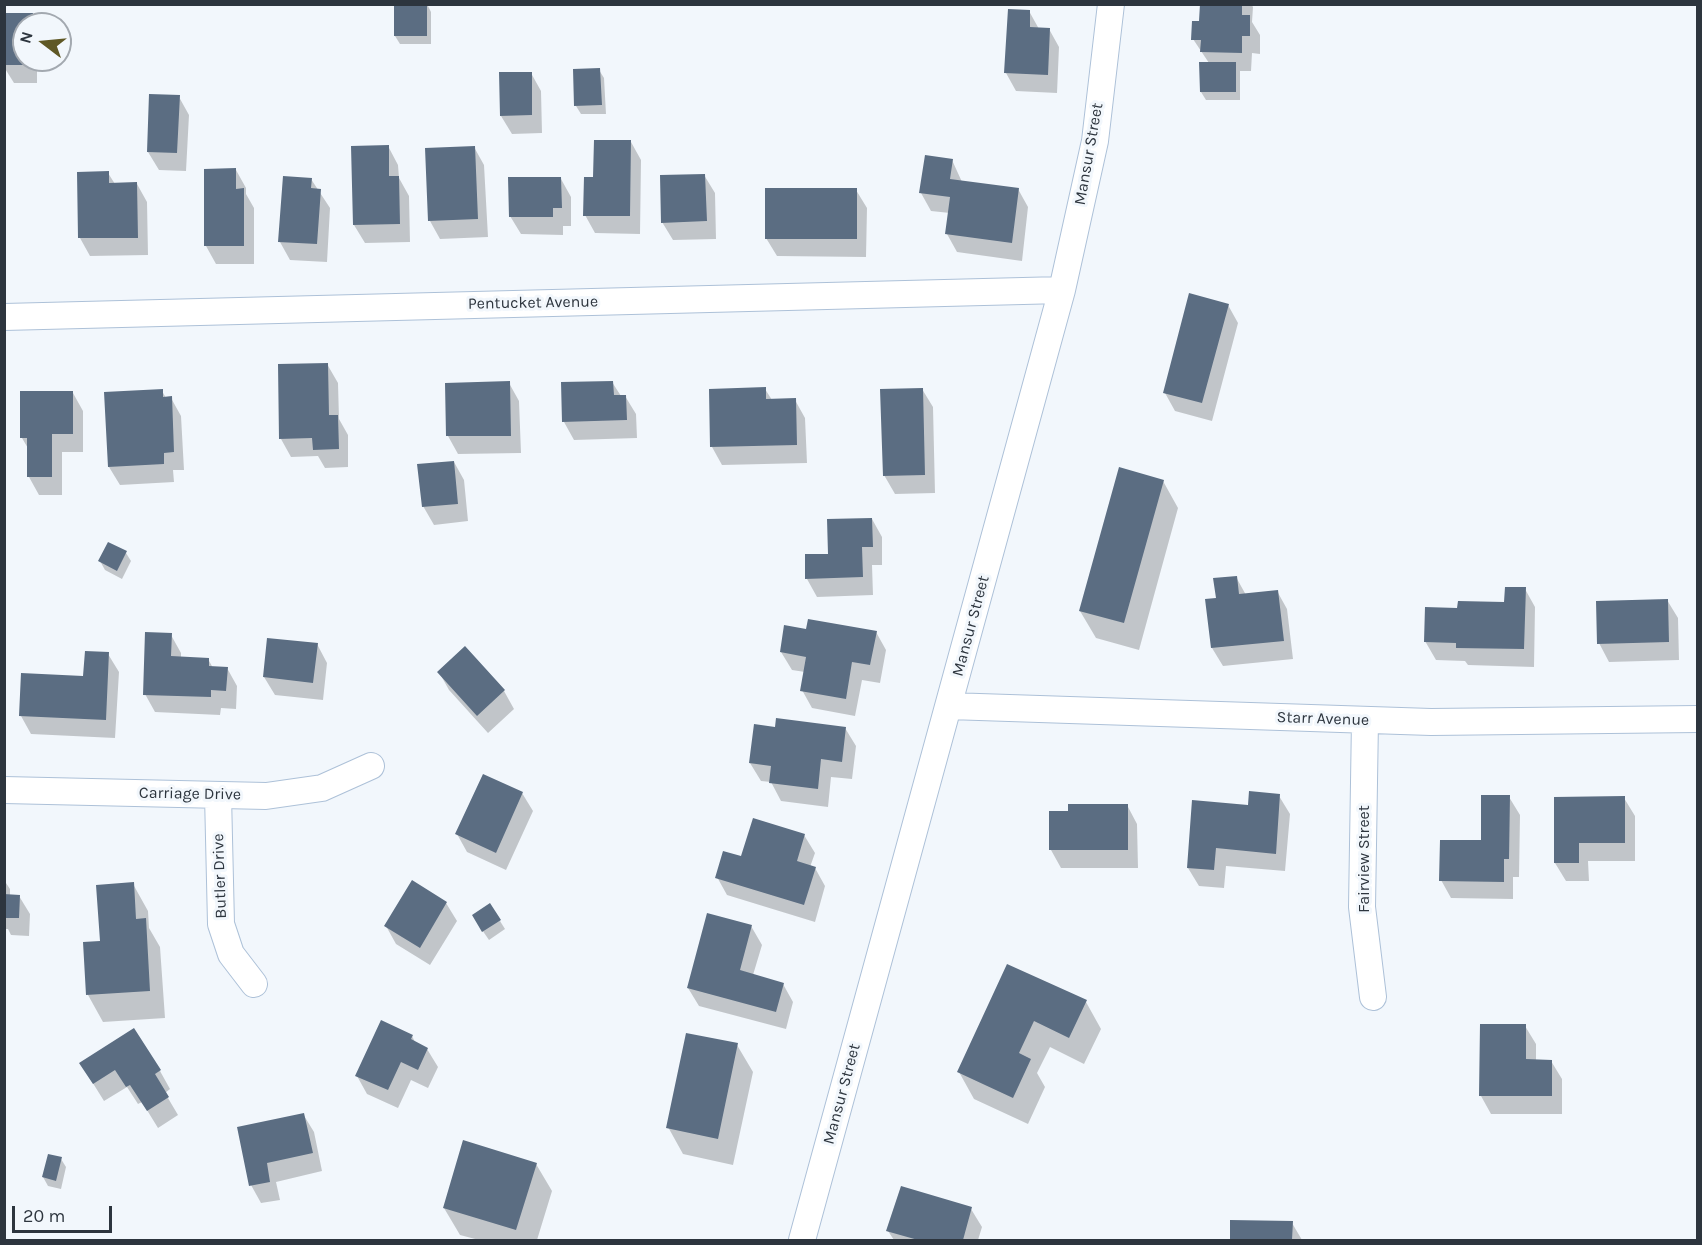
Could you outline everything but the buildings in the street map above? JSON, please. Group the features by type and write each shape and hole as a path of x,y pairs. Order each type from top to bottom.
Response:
{"street":[{"name":"Mansur Street","path":"802,1240 1062,290 1095,141 1111,4"},
{"name":"Pentucket Avenue","path":"4,317 1062,290"},
{"name":"Starr Avenue","path":"949,706 1431,722 1698,719"},
{"name":"Fairview Street","path":"1365,720 1362,907 1373,997"},
{"name":"Carriage Drive","path":"4,790 266,796 322,788 371,766"},
{"name":"Butler Drive","path":"218,795 221,924 231,954 254,984"}]}
